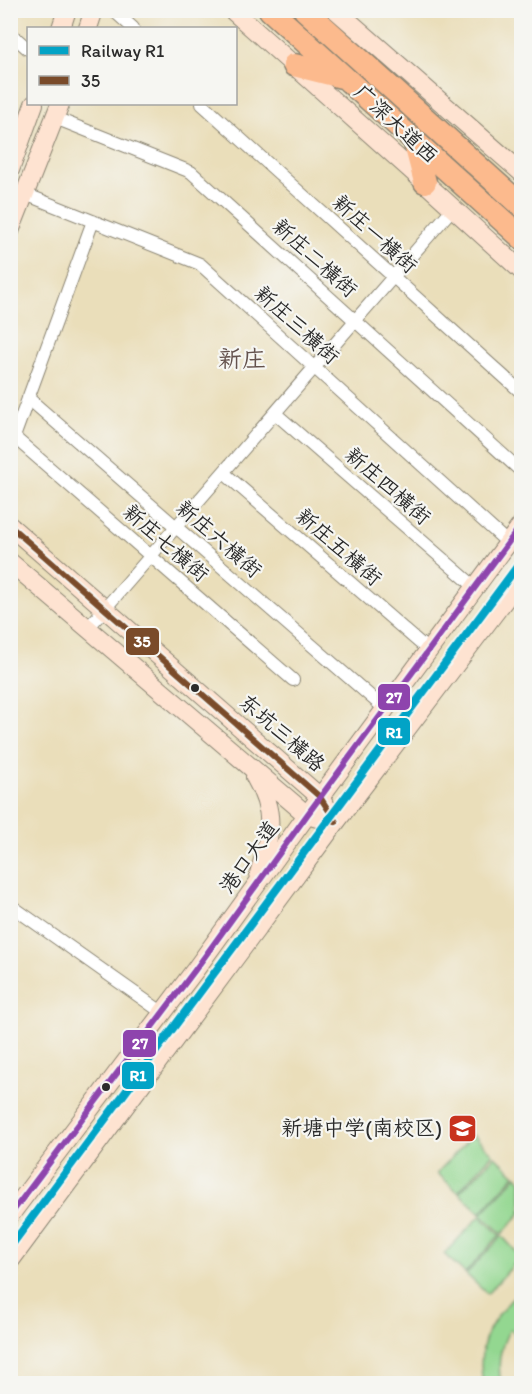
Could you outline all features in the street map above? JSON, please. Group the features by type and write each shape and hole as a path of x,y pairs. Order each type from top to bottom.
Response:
{"highway":[{"name":"广深大道西","path":"270,10 522,238"},
{"name":"广深大道西","path":"305,10 522,206"},
{"path":"294,65 346,78"},
{"path":"414,140 425,182"}],"street":[{"path":"61,27 67,10"},
{"path":"88,27 94,10"},
{"path":"113,10 132,27"},
{"path":"232,10 522,271"},
{"path":"336,10 522,173"},
{"path":"10,33 27,48"},
{"path":"10,170 34,105"},
{"name":"新庄一横街","path":"203,105 522,393"},
{"path":"10,231 58,111"},
{"name":"新庄二横街","path":"58,111 191,172 522,472"},
{"name":"新庄三横街","path":"25,194 200,264 508,543"},
{"path":"88,628 453,208"},
{"path":"28,398 93,221"},
{"name":"新庄七横街","path":"28,398 14,436 293,680"},
{"name":"新庄六横街","path":"28,398 385,709"},
{"name":"新庄四横街","path":"276,414 475,587"},
{"name":"新庄五横街","path":"224,473 428,650"},
{"name":"港口大道","path":"10,1215 163,1013 320,796 522,524"},
{"name":"东坑三横路","path":"10,526 320,796 336,822"},
{"path":"10,562 307,815 336,822"},
{"path":"10,1261 336,822 522,577"},
{"path":"248,765 264,792 270,808 268,839 256,886"},
{"path":"10,904 163,1013"}],"green space":[{"path":"473,1135 493,1154 458,1192 437,1173"},
{"path":"495,1156 515,1175 480,1213 459,1193"},
{"path":"517,1176 521,1181 521,1213 502,1234 481,1214"},
{"path":"480,1216 500,1235 465,1273 444,1254"},
{"path":"502,1236 521,1257 487,1294 466,1274"},
{"path":"521,1289 521,1315 516,1322 521,1317 521,1340 510,1329 500,1355 501,1383 483,1383 482,1355 488,1331 502,1310"}],"rail line":[{"name":"R1","path":"10,1247 522,560"}],"transit line":[{"name":"27","path":"10,1215 195,970 522,524"},
{"name":"35","path":"10,526 320,797 336,822"}],"place":[{"name":"新塘中学(南校区)","path":"463,1128"}],"district":[{"name":"新庄","path":"242,359"}]}
